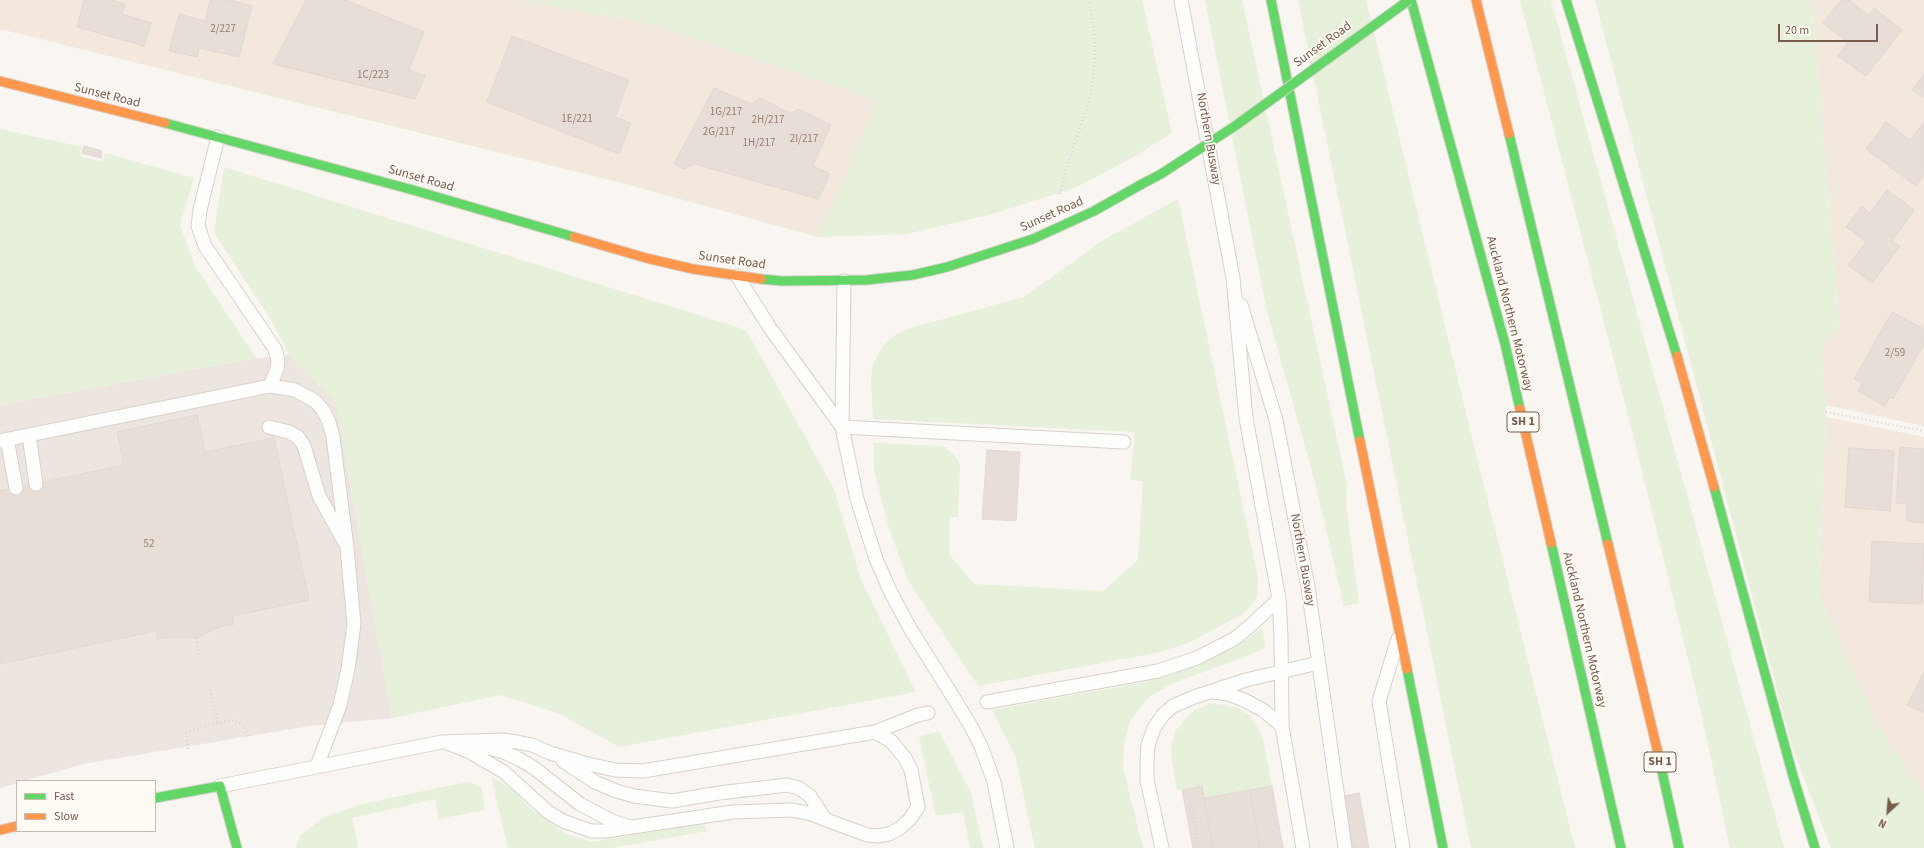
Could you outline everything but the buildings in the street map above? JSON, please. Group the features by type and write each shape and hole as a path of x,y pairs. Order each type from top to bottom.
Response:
{"main road":[{"path":"1271,0 1443,848"},
{"name":"Sunset Road","path":"0,81 218,137 435,197 646,258 737,276 782,281 866,280 913,275 983,256 1057,229 1161,174 1236,126 1410,0"},
{"name":"Auckland Northern Motorway","path":"1410,0 1505,344 1620,848"},
{"name":"SH 1","path":"1476,0 1640,676 1679,848"},
{"path":"1566,0 1686,384 1793,776 1815,848"},
{"path":"156,798 220,786 237,848"},
{"path":"0,830 16,826"}],"lane":[{"name":"Northern Busway","path":"1181,0 1233,278 1246,418 1279,599 1282,637 1282,726 1303,848"},
{"path":"218,137 200,210 198,226 205,246 274,349 278,360 277,369 270,386"},
{"path":"737,276 770,328 842,427"},
{"name":"Northern Busway","path":"1233,278 1276,420 1308,586 1345,848"},
{"path":"844,280 842,427 857,499 876,559 911,630 950,692 981,746 994,782 1007,848"},
{"path":"16,488 4,440 270,386 295,390 307,396 323,410 329,422 333,437 347,548 354,624 353,637 340,705 317,766"},
{"path":"269,427 289,432 298,437 304,446 319,496 347,548"},
{"path":"842,427 1124,442"},
{"path":"28,435 36,484"},
{"path":"987,702 1158,671 1197,658 1234,639 1279,599"},
{"path":"1400,633 1379,701 1403,848"},
{"path":"1162,848 1147,780 1148,745 1154,728 1163,715 1173,706 1194,697 1281,671 1318,663"},
{"path":"1210,692 1228,694 1244,700 1263,710 1282,726"},
{"path":"550,753 614,770 643,771 875,732 918,715 928,713"},
{"path":"442,742 468,751 504,772 548,812 562,821 591,831 633,828 733,812 791,810 808,813 867,835 878,836 889,834 900,828 910,819 918,807 911,770 905,758 891,741 875,732"},
{"path":"220,786 442,742 502,740 532,745 550,753 595,782 634,796 672,801 776,785 787,785 799,788 810,796 825,819"},
{"path":"442,742 480,746 504,752 534,768 580,804 598,814 633,828"}],"path":[{"path":"1061,189 1088,104 1093,81 1095,60 1094,30 1089,0"},
{"path":"1826,412 1924,431"},
{"path":"196,638 200,656"},
{"path":"210,690 218,723"},
{"path":"188,749 186,733 208,724 234,720 244,725 249,739"},
{"path":"1189,794 1199,848"}],"shaded area":[{"path":"0,0 519,0 647,23 877,100 846,176 818,237 626,184 0,29"},
{"path":"1812,0 1924,0 1924,426 1825,405 1822,343 1840,329"},
{"path":"289,355 336,403 392,718 310,726 83,764 27,780 16,780 16,783 0,788 0,405 256,358"},
{"path":"1826,417 1924,437 1924,795 1876,724 1819,596"}],"green space":[{"path":"519,0 1142,0 1172,133 1137,155 1075,188 989,215 906,234 818,237 846,176 877,100 647,23"},
{"path":"1205,0 1242,0 1347,485 1346,504 1359,603 1344,606 1315,482 1266,307"},
{"path":"1298,0 1366,0 1474,446 1575,848 1471,848"},
{"path":"1520,0 1551,0 1784,848 1730,848 1701,712 1633,434"},
{"path":"1595,0 1812,0 1840,329 1822,343 1826,417 1819,596 1876,724 1924,795 1924,848 1831,848 1792,747"},
{"path":"0,129 82,147 80,153 82,157 103,162 105,153 194,178 180,225 195,266 256,358 0,405"},
{"path":"224,167 746,330 834,489 861,580 916,692 619,747 558,713 500,695 392,718 336,403 289,355 272,321 214,233"},
{"path":"1178,199 1258,578 1257,597 1246,612 1189,643 1156,653 978,686 907,579 888,525 874,470 874,443 943,446 955,456 960,464 958,517 950,517 949,554 974,584 1103,591 1138,560 1143,481 1130,480 1135,432 873,419 871,377 873,364 883,346 895,335 907,329 1024,297 1105,239"},
{"path":"1262,628 1266,647 1250,655 1173,683 1149,697 1130,721 1124,744 1123,768 1143,848 1035,848 1015,755 992,710 1140,683 1171,674 1205,662 1241,643"},
{"path":"1213,703 1238,708 1249,715 1257,726 1263,739 1272,786 1204,798 1202,786 1177,790 1171,747 1175,732 1189,714 1196,709"},
{"path":"939,731 971,793 983,848 970,848 963,812 936,816 919,737"},
{"path":"491,777 511,788 531,809 565,833 591,842 704,823 707,831 612,848 508,848"},
{"path":"467,782 481,786 485,810 439,819 435,799 352,818 358,844 357,848 296,848 300,836 324,817 362,804"}],"traffic: fast":[{"path":"1271,0 1360,441"},
{"path":"1142,184 1161,174 1235,126 1409,0"},
{"path":"1411,0 1505,344 1520,409"},
{"path":"1566,0 1677,356"},
{"path":"165,123 413,190 574,237"},
{"path":"1509,134 1608,544"},
{"path":"761,279 782,281 866,280 913,275 947,267 1033,239 1094,211 1142,184"},
{"path":"1714,487 1793,776 1815,848"},
{"path":"1551,543 1621,848"},
{"path":"1407,669 1443,848"},
{"path":"1657,749 1679,848"},
{"path":"156,798 220,786 237,848"}],"traffic: slow":[{"path":"1476,0 1509,134"},
{"path":"0,81 165,123"},
{"path":"574,237 646,258 693,269 761,279"},
{"path":"1677,356 1714,487"},
{"path":"1520,409 1551,543"},
{"path":"1360,441 1407,669"},
{"path":"1608,544 1657,749"},
{"path":"0,830 16,826"}]}
